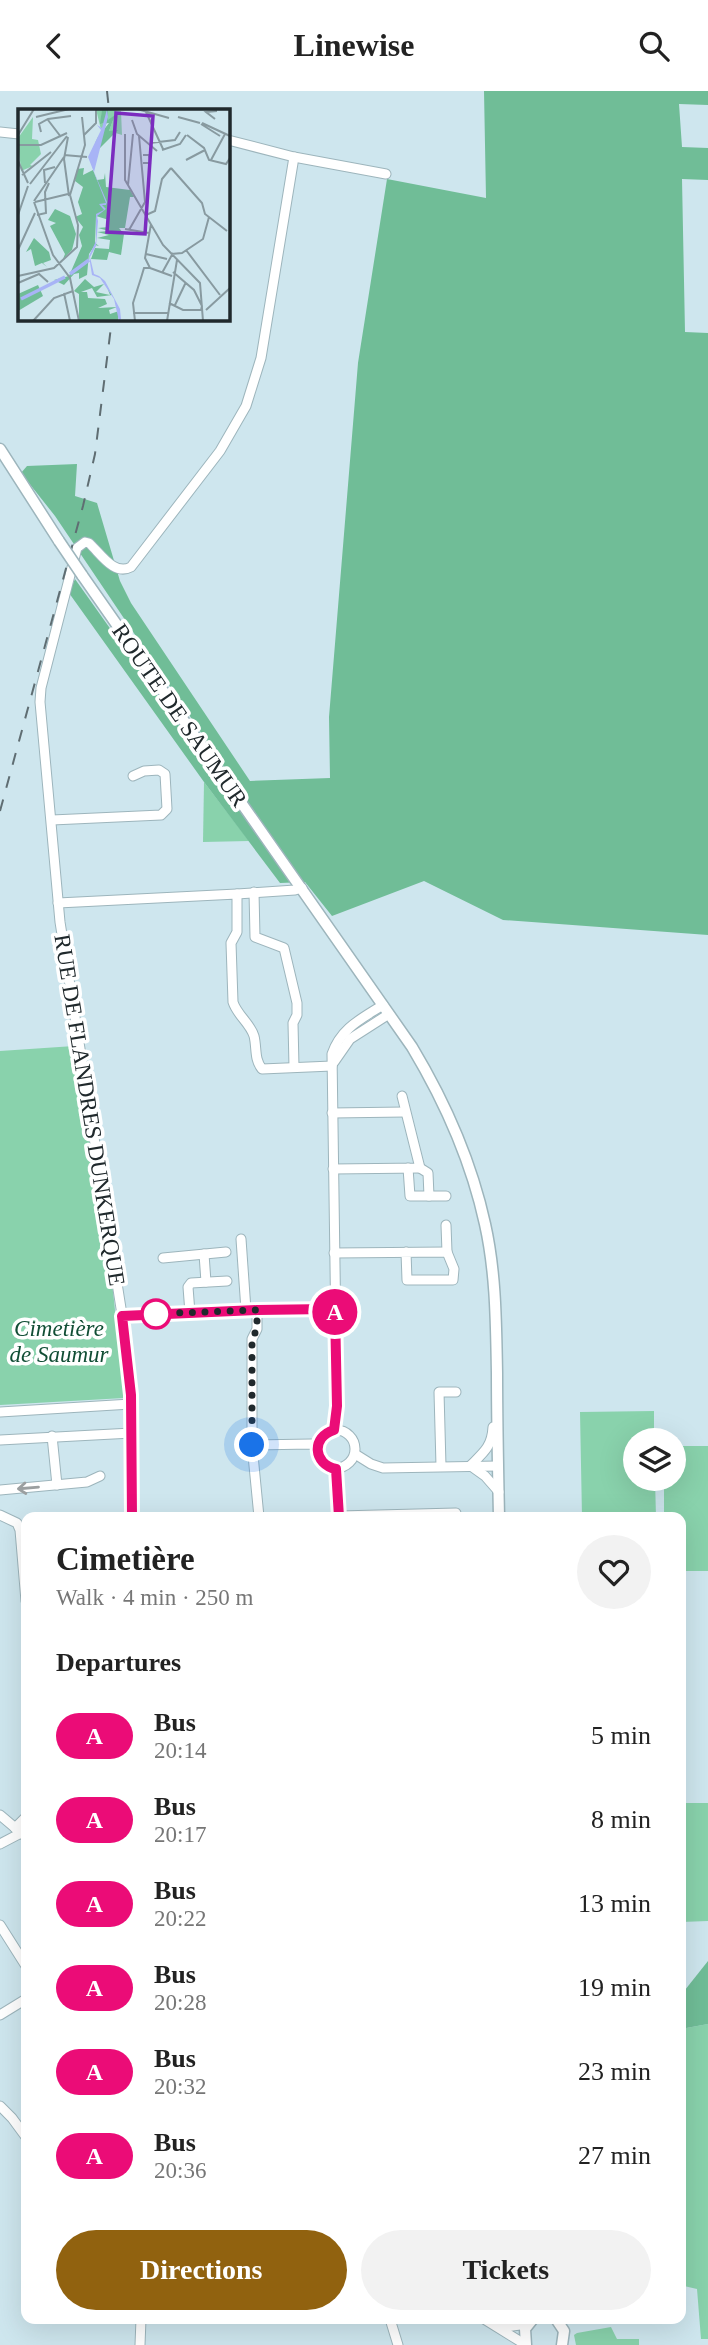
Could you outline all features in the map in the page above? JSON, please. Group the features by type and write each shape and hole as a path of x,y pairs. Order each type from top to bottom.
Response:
{"main road":[{"name":"ROUTE DE SAUMUR","path":"0,449 3,462 412,1047 440,1096 461,1145 478,1197 493,1272 499,1512"},
{"path":"526,2345 524,2335 529,2324"},
{"path":"560,2324 565,2343"}],"street":[{"path":"0,132 18,134"},
{"path":"229,140 386,174"},
{"name":"RUE DE FLANDRES DUNKERQUE","path":"132,1512 131,1404 122,1316 67,978 58,903 41,695 76,548 89,543 113,567 120,570 131,567 220,451 239,421 257,375 294,156"},
{"path":"52,820 165,813 165,774 159,770 144,771 133,776"},
{"path":"58,903 302,888"},
{"path":"254,892 255,937"},
{"path":"237,894 237,932 232,943 233,1002 254,1037 257,1063 262,1069 332,1066"},
{"path":"234,937 255,937 284,949 297,1003 297,1015 293,1023 294,1067"},
{"path":"334,1430 337,1406 332,1066 350,1039 386,1010"},
{"path":"402,1096 420,1168"},
{"path":"332,1113 405,1112"},
{"path":"408,1168 410,1196 446,1196"},
{"path":"333,1169 420,1168 428,1173 429,1196"},
{"path":"406,1252 407,1280 453,1280 454,1269 447,1252 446,1225"},
{"path":"241,1239 246,1310"},
{"path":"163,1258 226,1252"},
{"path":"334,1253 447,1252"},
{"path":"204,1254 206,1282"},
{"path":"190,1313 188,1287 191,1283 227,1281"},
{"path":"122,1316 246,1310 335,1310"},
{"path":"257,1310 257,1329 252,1339 252,1445 259,1512"},
{"path":"441,1466 439,1392 456,1392"},
{"path":"0,1412 131,1404"},
{"path":"470,1466 489,1448 497,1413"},
{"path":"334,1430 351,1437 355,1454 348,1465 336,1469 324,1464 317,1447 323,1436 334,1430"},
{"path":"0,1440 131,1433"},
{"path":"52,1436 57,1485"},
{"path":"252,1445 311,1444 317,1447"},
{"path":"355,1454 383,1468 498,1466"},
{"path":"470,1466 485,1476 499,1492"},
{"path":"336,1469 339,1512"},
{"path":"0,1490 87,1482 100,1476"},
{"path":"0,1515 19,1525 21,1539"},
{"path":"0,1815 21,1833 0,1844"},
{"path":"0,1925 21,1958"},
{"path":"0,2015 21,2002"},
{"path":"0,2106 21,2130"},
{"path":"140,2345 141,2324"},
{"path":"392,2324 398,2345"},
{"path":"492,2324 526,2345"},
{"path":"499,2328 517,2324"}],"green space":[{"path":"484,91 708,91 708,105 679,104 682,147 708,148 708,180 682,179 685,332 708,333 708,935 503,920 424,881 332,916 305,882 280,883 69,593 75,579 231,799 241,792 55,516 21,473 27,466 77,464 75,496 97,503 120,581 131,603 250,781 330,778 329,717 358,363 387,179 486,198"},
{"path":"204,782 249,841 203,842"},
{"name":"Cimetière de Saumur","path":"74,1046 113,1291 124,1398 0,1405 0,1051"},
{"path":"654,1411 654,1428 623,1428 623,1491 655,1491 656,1512 582,1512 580,1412"},
{"path":"686,1446 708,1446 708,1571 686,1571 686,1512 664,1512 664,1491 686,1491"},
{"path":"686,1803 708,1803 708,1921 686,1922"},
{"path":"708,1961 708,2024 686,2028 686,1989"},
{"path":"708,2024 708,2339 701,2339 697,2289 686,2286 686,2028"},
{"path":"611,2327 617,2339 639,2339 639,2345 576,2345 574,2335 577,2333"}],"railway":[{"path":"107,91 109,109"},
{"path":"0,811 95,454 112,320"}],"bus line":[{"name":"A","path":"131,1512 131,1395 122,1316 332,1309 335,1310 337,1406 334,1430 319,1441 317,1453 324,1464 336,1469 339,1512"}],"route":[{"path":"156,1314 149,1314 257,1310 257,1329 252,1339 252,1445"}]}
